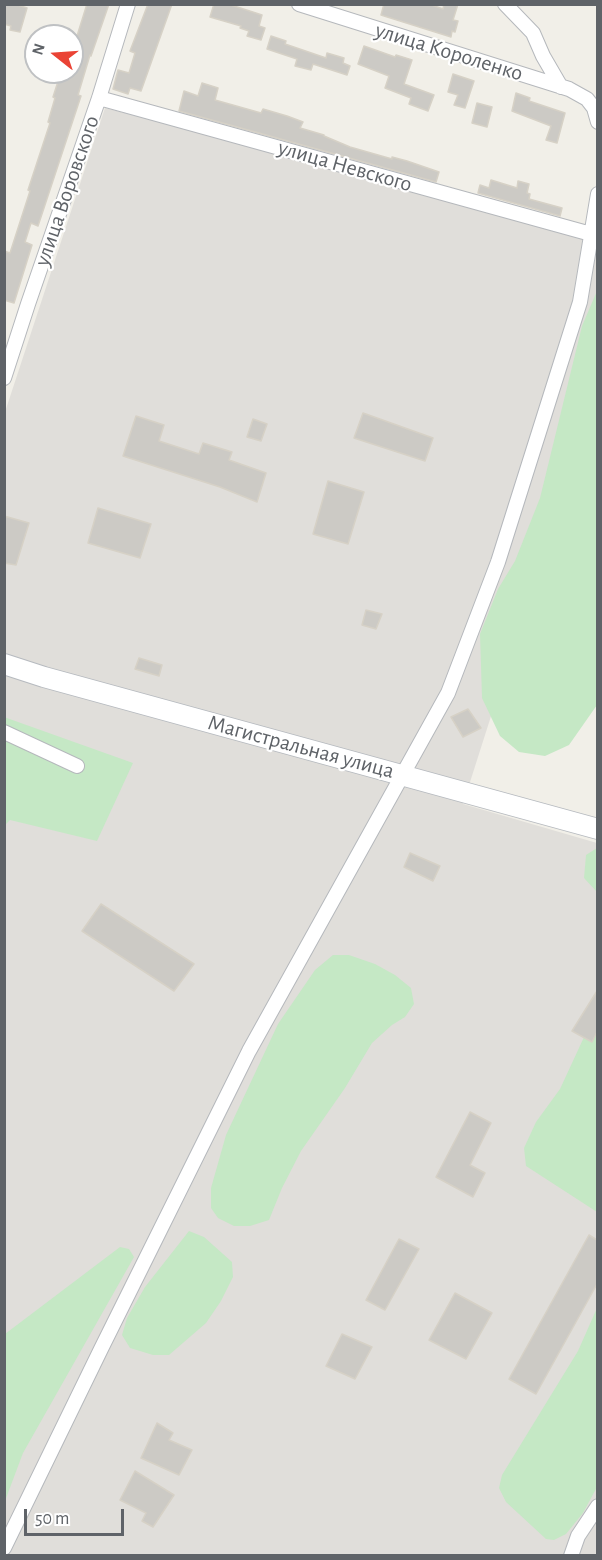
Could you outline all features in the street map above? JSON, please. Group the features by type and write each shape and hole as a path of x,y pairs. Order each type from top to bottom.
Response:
{"main road":[{"name":"Магистральная улица","path":"4,664 223,727 597,829"}],"street":[{"name":"улица Воровского","path":"4,378 99,98 128,4"},
{"name":"улица Короленко","path":"299,4 561,87 587,99 596,112"},
{"path":"505,4 533,33 561,87"},
{"name":"улица Невского","path":"99,98 591,234"},
{"path":"4,1548 249,1051 448,693 498,562 580,302 597,194"},
{"path":"4,732 77,766"},
{"path":"571,1556 578,1536 596,1511"}],"shaded area":[{"path":"105,108 597,234 597,384 463,804 597,843 597,1555 5,1556 5,412"}],"green space":[{"path":"597,291 597,705 569,745 545,756 519,752 500,736 482,698 480,634 498,589 515,561 540,498 582,326"},
{"path":"4,717 133,763 97,841 10,820 5,825"},
{"path":"597,848 597,892 584,878 586,855"},
{"path":"333,955 349,955 375,964 395,975 411,988 414,1004 405,1017 372,1043 345,1088 301,1151 269,1220 250,1226 234,1226 218,1218 211,1208 211,1188 226,1135 278,1024 315,970"},
{"path":"597,1009 597,1212 526,1166 524,1148 536,1122 560,1089"},
{"path":"189,1231 204,1237 232,1262 233,1277 221,1301 206,1323 169,1355 153,1355 130,1348 122,1335 127,1318 145,1287"},
{"path":"120,1247 129,1249 134,1257 23,1453 5,1501 5,1334"},
{"path":"597,1308 597,1487 583,1513 566,1534 554,1540 546,1539 506,1502 499,1488 502,1475 578,1351"}],"building":[{"path":"4,4 15,4 27,8 20,32 10,30 11,26 4,24"},
{"path":"87,4 109,4 84,75 84,24 81,24"},
{"path":"148,4 172,4 141,91 130,88 128,94 113,89 118,70 129,73 135,53 130,51"},
{"path":"214,4 228,4 262,15 259,26 265,28 261,40 247,36 249,31 240,28 241,26 210,17"},
{"path":"384,4 429,4 443,9 444,4 458,4 453,20 458,21 455,32 452,31 451,37 381,15"},
{"path":"271,36 286,41 285,44 326,58 327,53 344,58 343,63 350,66 347,75 313,64 311,70 295,66 297,59 267,49"},
{"path":"364,46 395,57 396,55 412,60 404,84 434,95 428,111 409,104 411,98 385,88 389,76 358,64"},
{"path":"453,74 474,81 465,108 454,105 458,95 448,92"},
{"path":"202,83 218,88 215,100 261,113 263,109 287,116 303,122 300,128 324,135 350,147 407,161 439,172 436,182 179,111 184,91 198,96"},
{"path":"57,84 81,84 78,95 81,96 38,226 31,223 25,242 32,245 14,303 4,300 4,251 10,253 30,191 28,190 50,123 48,122 55,98 53,97"},
{"path":"516,93 530,98 529,101 565,113 557,143 546,140 551,126 512,111"},
{"path":"477,103 492,107 487,127 472,123"},
{"path":"491,180 517,188 518,181 529,184 527,193 530,194 529,199 562,208 560,216 478,193 480,185 489,188"},
{"path":"363,413 433,438 425,461 354,438"},
{"path":"136,416 164,425 159,441 199,454 203,443 232,452 229,460 266,473 257,502 220,487 123,456"},
{"path":"253,419 267,424 261,441 247,437"},
{"path":"328,481 364,492 348,544 313,534"},
{"path":"98,508 151,524 140,558 88,543"},
{"path":"4,516 29,523 16,565 4,563"},
{"path":"366,610 382,614 376,629 362,625"},
{"path":"139,658 162,665 159,676 135,669"},
{"path":"468,709 481,728 463,737 451,717"},
{"path":"410,853 440,866 433,881 404,867"},
{"path":"101,904 194,964 174,991 82,931"},
{"path":"597,991 597,1032 592,1042 572,1031"},
{"path":"470,1112 491,1123 470,1165 485,1173 473,1197 436,1177"},
{"path":"589,1235 597,1240 597,1284 536,1394 509,1379"},
{"path":"399,1239 419,1249 385,1310 366,1300"},
{"path":"455,1293 492,1313 466,1359 429,1340"},
{"path":"342,1334 372,1347 355,1379 326,1366"},
{"path":"157,1423 173,1433 169,1440 192,1450 179,1475 141,1458"},
{"path":"135,1471 174,1495 153,1527 142,1521 146,1513 120,1500"}]}
